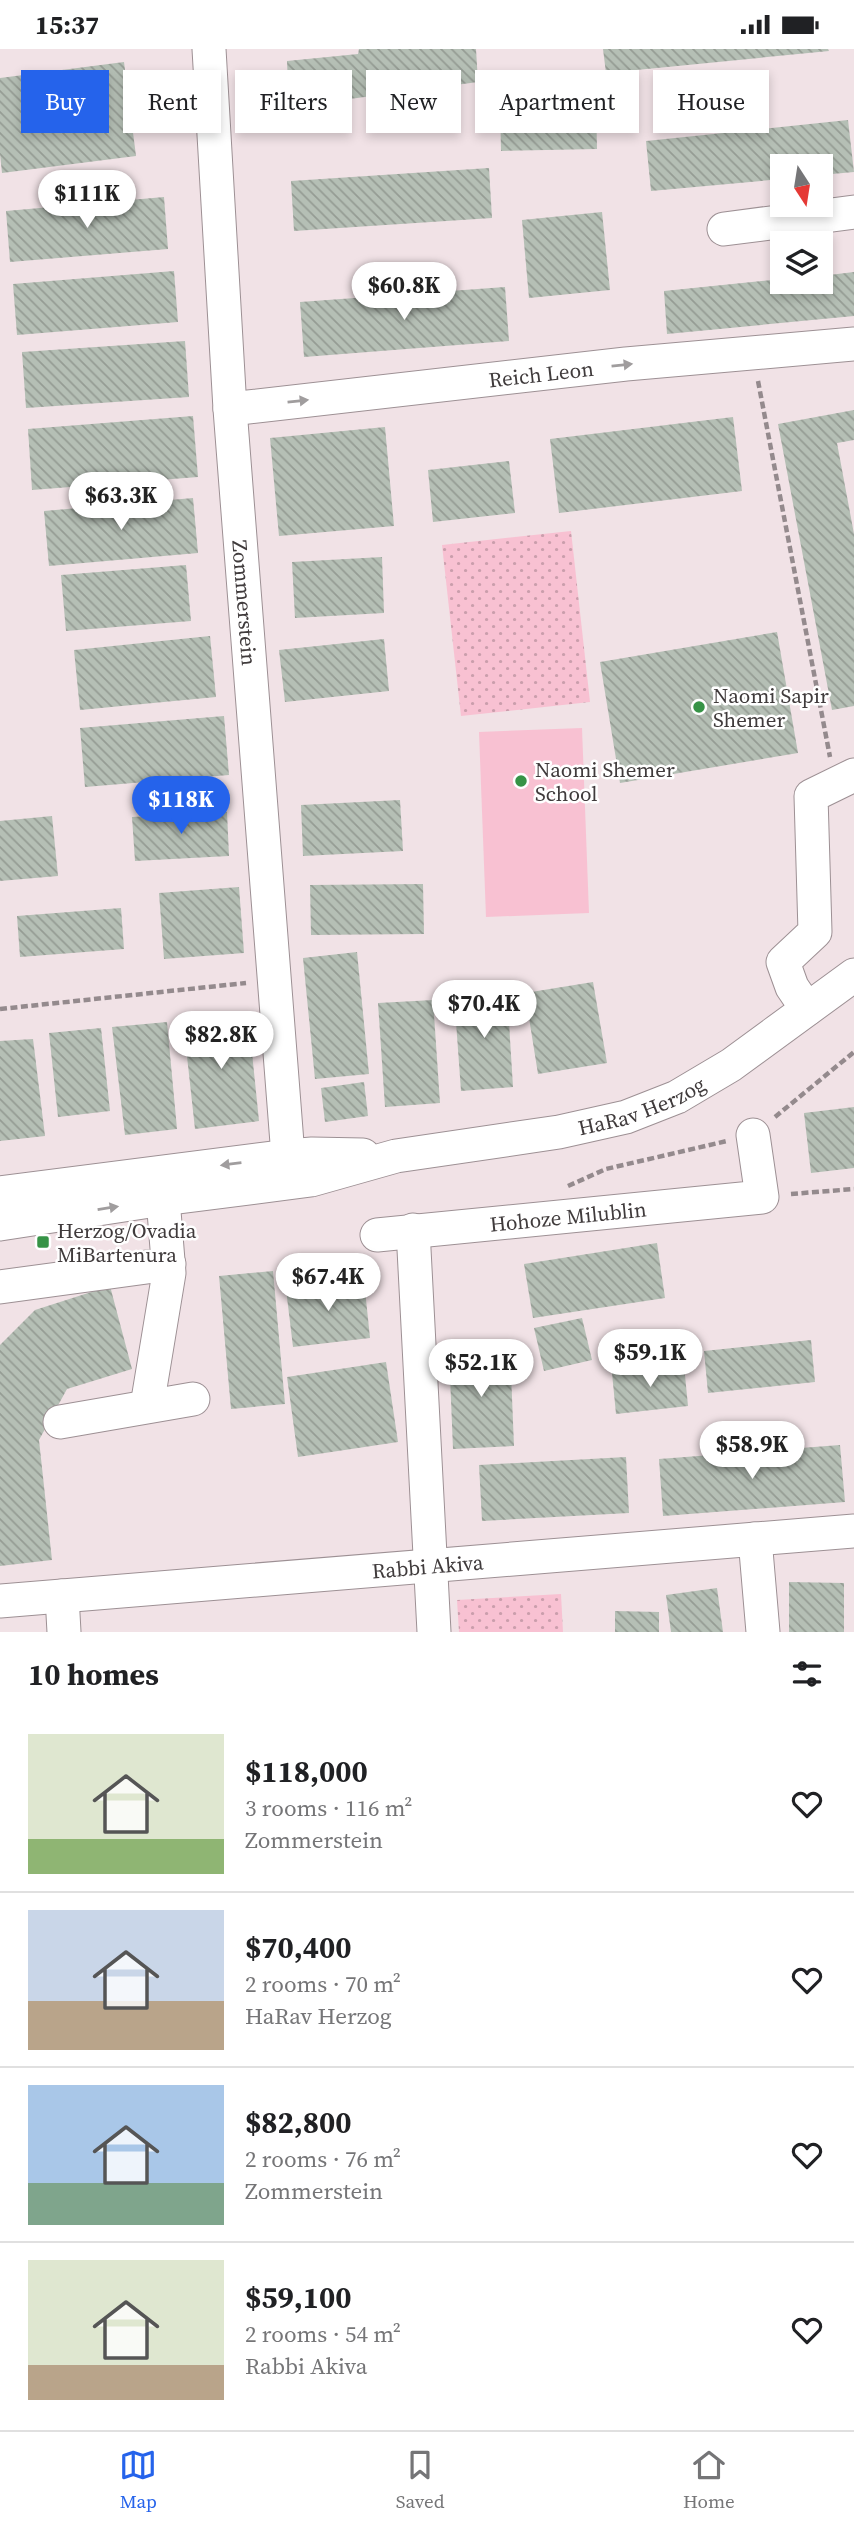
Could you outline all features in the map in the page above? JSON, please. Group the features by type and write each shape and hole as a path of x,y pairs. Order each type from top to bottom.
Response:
{"street":[{"name":"Zommerstein","path":"209,49 230,409 288,1156"},
{"path":"724,229 854,212"},
{"name":"Reich Leon","path":"230,409 613,366 854,344"},
{"path":"807,1009 792,987 783,962 815,932 811,796 845,780"},
{"name":"HaRav Herzog","path":"0,1224 311,1180 397,1156 559,1132 626,1117 677,1097 731,1065 854,975"},
{"path":"753,1135 762,1197"},
{"name":"HaRav Herzog","path":"0,1193 288,1156 397,1156"},
{"name":"Hohoze Milublin","path":"377,1235 762,1197"},
{"path":"147,1406 169,1273 163,1199"},
{"path":"413,1230 434,1632"},
{"path":"0,1287 169,1264"},
{"path":"60,1422 193,1399"},
{"name":"Rabbi Akiva","path":"0,1601 854,1531"},
{"path":"755,1539 764,1632"},
{"path":"62,1596 64,1632"}],"path":[{"path":"753,353 845,780"},
{"path":"0,1009 275,980"},
{"path":"555,1191 606,1169 753,1135 854,1052"},
{"path":"762,1197 854,1189"}],"shaded area":[{"path":"571,531 590,702 461,716 442,545"},
{"path":"582,728 589,913 486,917 479,732"},
{"path":"561,1594 563,1632 459,1632 457,1600"}],"building":[{"path":"359,49 476,49 475,82 461,84 461,70 366,70 366,97 352,99 352,70 287,70 287,61 358,54"},
{"path":"603,49 829,51 636,70 606,70"},
{"path":"124,62 123,133 133,133 136,156 2,173 0,78 21,75 21,133 109,133 109,70 62,70"},
{"path":"848,120 854,172 833,174 833,154 770,154 770,180 651,191 646,141 723,133 769,133 769,128"},
{"path":"501,133 597,133 597,149 501,151"},
{"path":"489,168 492,218 294,231 291,181"},
{"path":"164,197 168,249 10,262 6,211"},
{"path":"602,212 610,290 529,298 522,220"},
{"path":"174,271 178,322 17,335 13,284"},
{"path":"854,272 854,316 667,334 664,291 770,280 770,294 833,294 833,275"},
{"path":"505,287 509,341 304,357 300,302"},
{"path":"185,341 189,397 26,408 22,352"},
{"path":"854,410 854,440 837,443 854,534 854,706 832,710 778,424"},
{"path":"193,416 198,477 32,490 28,429"},
{"path":"733,417 742,491 559,513 550,439"},
{"path":"385,427 394,526 279,536 270,438"},
{"path":"509,461 515,513 433,522 428,470"},
{"path":"193,498 198,553 49,566 44,511"},
{"path":"382,557 384,613 295,618 292,562"},
{"path":"186,565 191,621 66,631 61,575"},
{"name":"Naomi Sapir Shemer","path":"777,632 798,753 620,783 600,662"},
{"path":"210,636 216,697 80,710 74,650"},
{"path":"384,639 389,691 285,702 279,650"},
{"path":"224,716 229,775 85,787 80,728"},
{"path":"400,800 403,851 303,856 301,805"},
{"path":"227,812 229,856 135,861 132,817"},
{"path":"52,816 58,876 0,881 0,821"},
{"path":"423,884 424,934 311,935 310,885"},
{"path":"239,887 244,953 164,959 159,893"},
{"path":"121,908 124,949 20,957 17,916"},
{"path":"357,952 369,1074 315,1079 303,958"},
{"path":"593,982 607,1063 538,1074 525,993"},
{"path":"507,990 513,1087 461,1091 454,994"},
{"path":"433,1000 440,1103 385,1107 378,1003"},
{"path":"248,1014 259,1121 195,1129 183,1020"},
{"path":"167,1022 177,1129 125,1135 112,1027"},
{"path":"101,1028 110,1111 58,1117 49,1033"},
{"path":"33,1039 45,1136 0,1141 0,1041"},
{"path":"364,1082 368,1116 325,1122 321,1088"},
{"path":"854,1107 854,1168 811,1173 804,1113"},
{"path":"657,1243 665,1298 533,1318 524,1264"},
{"path":"273,1271 285,1404 231,1409 219,1276"},
{"path":"364,1280 370,1338 293,1347 286,1289"},
{"path":"110,1286 132,1369 67,1389 39,1440 52,1560 0,1566 0,1345 35,1310"},
{"path":"582,1318 592,1360 544,1371 534,1328"},
{"path":"811,1340 815,1382 708,1393 704,1351"},
{"path":"510,1349 514,1446 453,1449 449,1351"},
{"path":"386,1362 398,1442 298,1457 287,1377"},
{"path":"684,1365 688,1406 616,1414 612,1373"},
{"path":"840,1445 845,1502 663,1516 659,1459"},
{"path":"626,1457 629,1513 482,1521 479,1465"},
{"path":"789,1582 844,1583 844,1632 789,1632"},
{"path":"717,1588 723,1632 671,1632 666,1595"},
{"path":"615,1611 659,1612 659,1632 615,1632"}],"place":[{"name":"Naomi Sapir Shemer","path":"699,707"},
{"name":"Naomi Shemer School","path":"521,781"},
{"name":"Herzog/Ovadia MiBartenura","path":"43,1242"}]}
